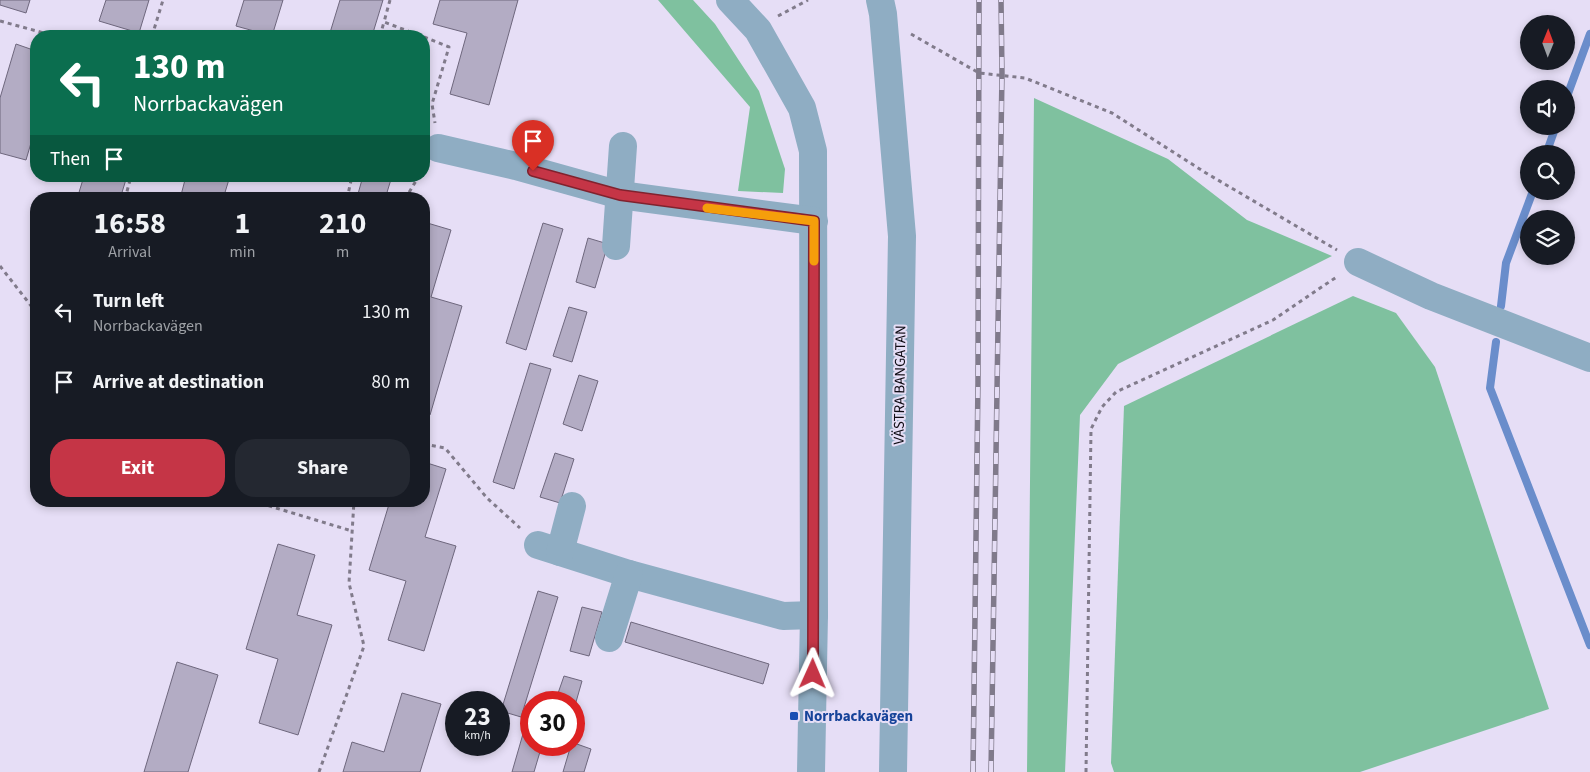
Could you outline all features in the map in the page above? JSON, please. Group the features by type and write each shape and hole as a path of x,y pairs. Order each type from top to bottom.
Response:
{"street":[{"path":"730,0 758,30 802,108 813,151 814,616 811,772"},
{"name":"VÄSTRA BANGATAN","path":"882,7 902,236 893,772"},
{"path":"616,246 623,146"},
{"path":"438,148 516,166 620,195 814,221"},
{"path":"1358,262 1431,296 1590,358"},
{"path":"572,506 549,549 629,574 783,616 814,616"},
{"path":"609,638 629,574"}],"path":[{"path":"154,30 163,0"},
{"path":"382,30 390,0"},
{"path":"758,30 783,12 808,0"},
{"path":"882,7 920,40 979,72 1025,78 1112,114 1206,173 1358,262 1273,320 1116,392 1102,408 1091,429 1086,772"},
{"path":"0,21 33,30"},
{"path":"384,22 404,30"},
{"path":"430,40 449,47 432,104 438,148"},
{"path":"0,266 30,304"},
{"path":"430,445 445,448 487,498 549,549"},
{"path":"273,507 352,531"},
{"path":"319,772 364,646 349,583 354,507"}],"green space":[{"path":"658,0 693,0 715,24 759,91 785,169 783,193 738,191 750,107"},
{"path":"1034,98 1168,159 1247,220 1332,256 1118,364 1080,415 1065,772 1027,772"},
{"path":"1353,296 1396,313 1435,367 1549,709 1360,772 1114,772 1111,763 1124,406"}],"building":[{"path":"0,0 30,0 26,13 0,5"},
{"path":"106,0 149,0 140,30 129,30 99,21"},
{"path":"244,0 283,0 274,30 250,30 236,26"},
{"path":"340,0 383,0 374,30 331,30"},
{"path":"440,0 518,0 489,105 450,94 467,33 433,24"},
{"path":"16,44 30,49 30,146 26,160 0,153 0,98"},
{"path":"82,182 125,182 122,192 79,192"},
{"path":"184,182 228,182 225,192 182,192"},
{"path":"361,182 390,182 387,192 359,192"},
{"path":"543,223 563,229 526,350 506,343"},
{"path":"430,224 451,230 431,297 462,306 430,415"},
{"path":"588,238 608,244 595,288 576,282"},
{"path":"569,307 587,312 572,362 553,356"},
{"path":"530,363 551,369 514,489 493,482"},
{"path":"579,375 598,381 582,431 563,424"},
{"path":"555,453 574,459 560,503 540,497"},
{"path":"430,464 446,469 425,537 456,546 424,651 388,640 406,581 369,570 388,507 430,507"},
{"path":"278,544 315,555 297,615 332,625 298,735 259,723 278,659 246,649"},
{"path":"538,591 558,597 529,691 520,691 520,717 510,714 510,691 507,691"},
{"path":"582,607 602,612 589,656 570,651"},
{"path":"631,622 769,664 763,684 625,642"},
{"path":"177,662 218,675 188,772 144,772"},
{"path":"564,676 582,681 579,691 559,691"},
{"path":"402,693 441,704 420,772 343,772 352,742 384,752"},
{"path":"520,744 520,756 539,756 534,772 512,772"},
{"path":"585,747 591,749 584,772 563,772 568,756 585,756"}],"waterway":[{"path":"1573,80 1590,34"},
{"path":"1549,145 1553,135"},
{"path":"1501,306 1506,263 1530,200"},
{"path":"1496,342 1490,388 1590,645"}],"railway":[{"path":"973,772 978,382 979,0"},
{"path":"991,772 1002,74 1001,0"}],"slow traffic":[{"path":"707,208 814,221 814,261"}],"place":[{"name":"Norrbackavägen","path":"794,716"}],"route":[{"path":"533,171 620,195 698,207 814,221 813,674"}]}
